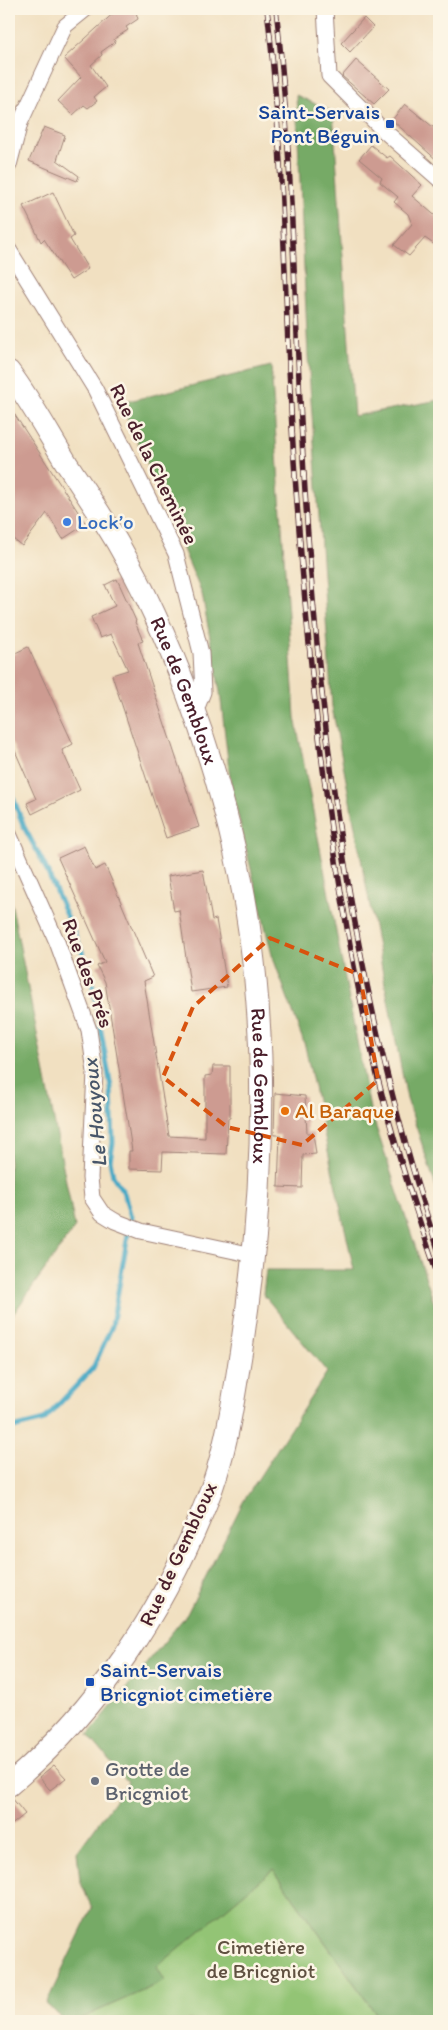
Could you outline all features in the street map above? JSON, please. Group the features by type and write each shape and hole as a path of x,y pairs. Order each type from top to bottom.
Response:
{"main road":[{"name":"Rue de Gembloux","path":"9,372 117,542 166,642 194,715 236,854 248,920 257,991 260,1090 253,1254 234,1396 223,1449 207,1501 178,1564 144,1627 114,1673 84,1712 9,1785"}],"street":[{"path":"9,165 20,123 65,26 86,9"},
{"path":"325,9 329,76 382,128 439,179"},
{"name":"Rue de la Cheminée","path":"9,250 95,389 176,554 190,602 201,653 202,692 194,715"},
{"name":"Rue des Prés","path":"9,834 57,942 89,1030 95,1072 90,1178 92,1198 102,1213 115,1222 141,1231 253,1254"}],"highlighted area":[{"path":"270,938 360,975 378,1080 302,1145 227,1127 163,1077 193,1007"}],"green space":[{"path":"296,95 333,112 354,416 439,400 439,1196 407,1099 332,707 308,356"},
{"path":"271,366 295,717 370,1109 439,1318 439,2021 381,2021 273,1869 157,1967 165,1981 75,2021 66,2021 46,2004 92,1908 80,1881 77,1852 128,1782 88,1735 187,1614 243,1502 327,1372 263,1294 266,1270 354,1270 305,1046 272,955 231,787 220,692 202,594 121,403"},
{"path":"9,891 75,1227 9,1320"},
{"name":"Cimetière de Bricgniot","path":"273,1869 381,2021 75,2021 164,1981 156,1967"}],"building":[{"path":"118,9 135,9 138,19 126,27 128,30 114,39 115,42 101,52 102,55 91,65 106,87 94,97 97,101 88,108 84,105 73,115 58,101 81,77 64,58"},
{"path":"364,18 373,27 350,52 341,43"},
{"path":"356,60 389,89 374,104 342,76"},
{"path":"405,104 439,132 439,162 392,120"},
{"path":"44,127 65,135 57,160 79,176 77,181 29,161"},
{"path":"371,145 387,158 390,156 422,185 412,196 439,219 439,248 425,238 409,256 394,245 412,224 408,214 394,202 398,197 380,182 382,178 359,159"},
{"path":"53,192 74,236 70,239 88,269 71,280 44,239 41,242 23,206"},
{"path":"9,406 86,524 63,539 47,513 22,546 9,536"},
{"path":"117,579 143,641 138,643 199,827 166,838 112,675 128,670 111,634 100,638 91,617 115,606 105,585"},
{"path":"28,647 73,744 62,750 80,790 32,814 27,803 36,799 9,737 9,656"},
{"path":"84,846 95,870 105,865 153,977 144,981 169,1136 205,1138 205,1076 212,1075 213,1066 230,1066 230,1118 228,1118 226,1154 163,1152 162,1170 129,1169 129,1151 132,1151 127,1118 105,982 97,966 105,962 58,858"},
{"path":"203,870 212,920 216,919 227,987 191,992 179,910 174,911 168,876"},
{"path":"275,1093 305,1096 307,1133 313,1133 316,1154 303,1155 302,1188 278,1187 280,1135 274,1135"},
{"path":"54,1765 66,1778 50,1790 39,1777"},
{"path":"9,1798 12,1798 25,1814 9,1827"}],"waterway":[{"name":"Le Houyoux","path":"9,787 24,827 44,864 90,970 111,1087 113,1143 110,1160 113,1176 124,1193 131,1217 112,1326 93,1368 44,1420 9,1429"}],"railway":[{"path":"267,9 273,65 284,235 294,461 306,616 323,770 346,923 377,1075 406,1178 439,1279"},
{"path":"276,9 290,176 300,401 310,558 318,658 330,759 344,859 362,959 383,1057 409,1155 439,1252"}],"place":[{"name":"Saint-Servais Pont Béguin","path":"390,124"},
{"name":"Lock’o","path":"67,522"},
{"name":"Al Baraque","path":"285,1111"},
{"name":"Saint-Servais Bricgniot cimetière","path":"90,1682"},
{"name":"Grotte de Bricgniot","path":"95,1781"}]}
